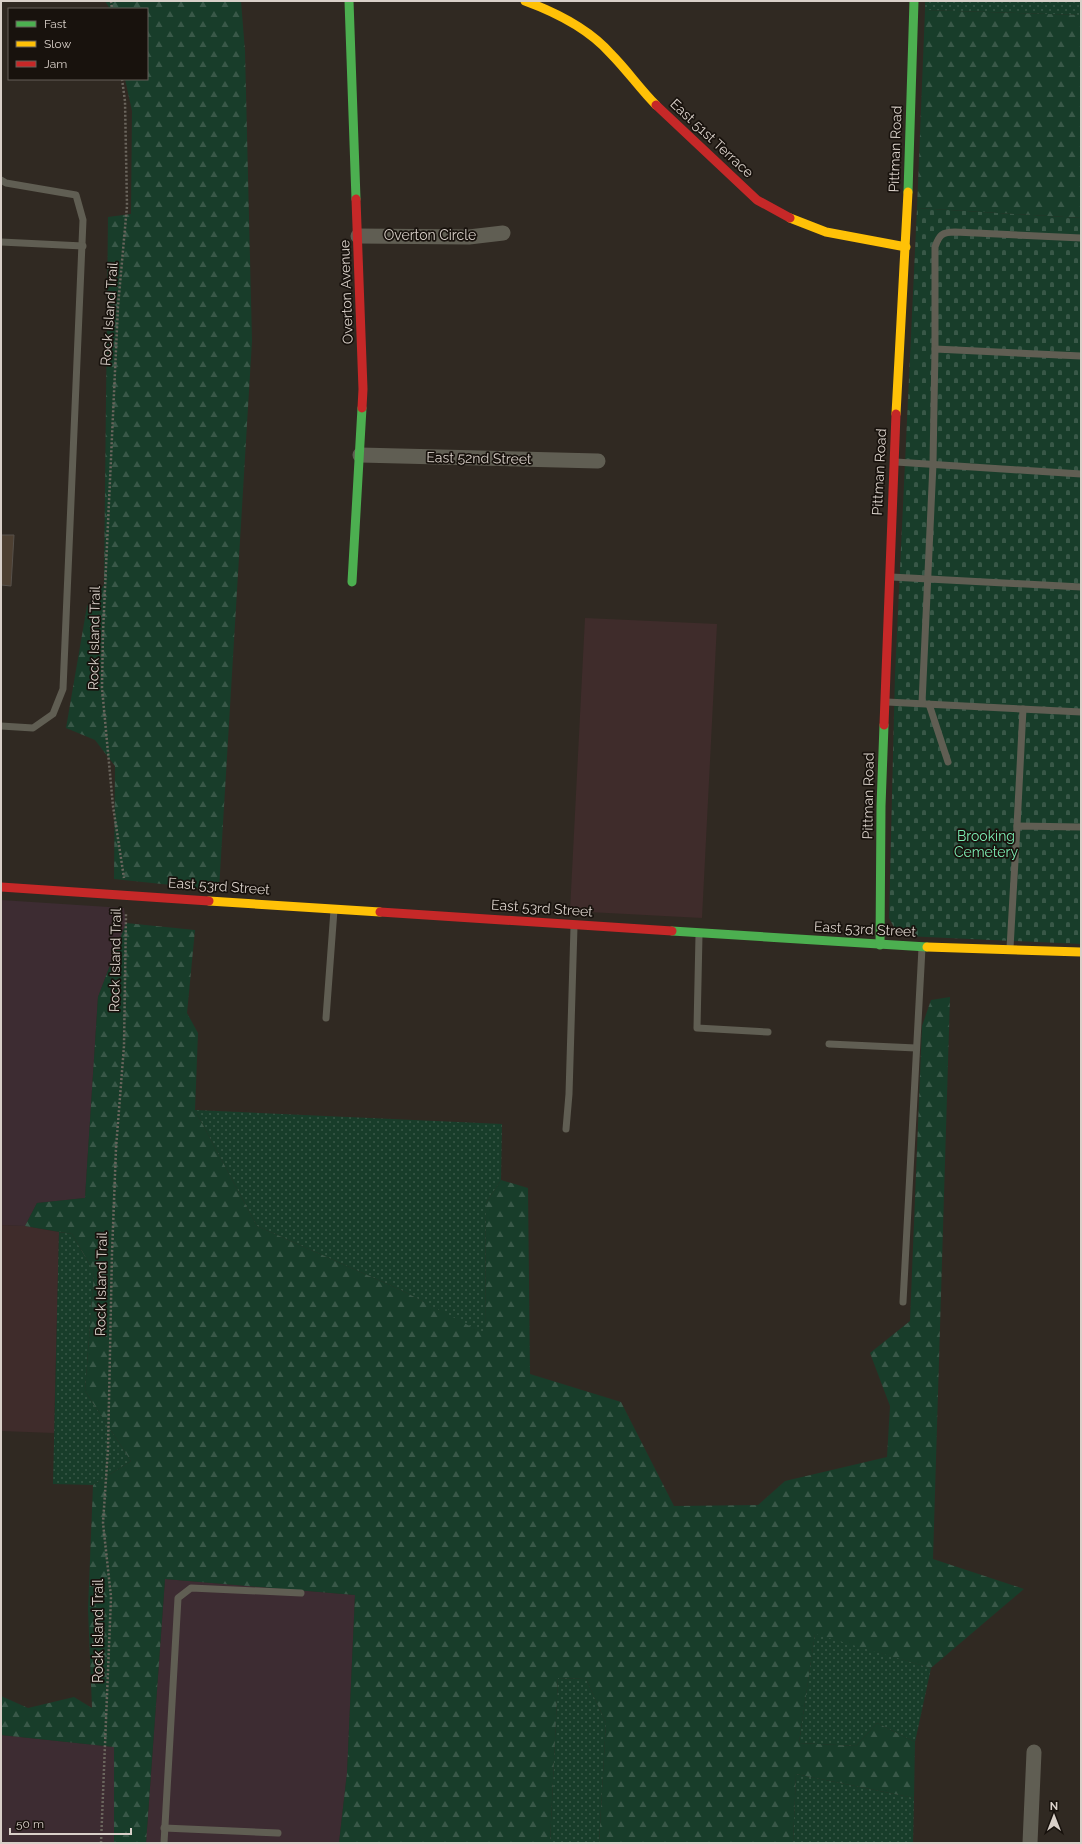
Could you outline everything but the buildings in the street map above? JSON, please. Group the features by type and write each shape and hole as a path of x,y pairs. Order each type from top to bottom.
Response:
{"street":[{"name":"Overton Avenue","path":"349,1 364,389 352,582"},
{"name":"East 51st Terrace","path":"525,1 549,10 581,29 610,52 653,102 757,200 786,217 826,232 906,247"},
{"name":"Pittman Road","path":"880,945 881,806 893,462 906,247 914,1"},
{"name":"Overton Circle","path":"358,236 469,237 502,233"},
{"name":"East 52nd Street","path":"360,455 598,461"},
{"name":"East 53rd Street","path":"1,887 127,894 880,945 1010,948 1081,952"},
{"path":"1030,1843 1034,1752"}],"lane":[{"path":"1,180 6,183 76,195 83,220 64,689 53,714 33,728 1,726"},
{"path":"948,762 926,704 926,578 932,464 935,349 935,247 939,237 946,232 1081,238"},
{"path":"1,242 83,246"},
{"path":"935,349 1081,356"},
{"path":"893,462 1081,474"},
{"path":"889,576 1081,587"},
{"path":"885,702 1081,712"},
{"path":"1010,948 1022,709"},
{"path":"1017,826 1081,827"},
{"path":"326,1018 335,908"},
{"path":"566,1128 569,1094 574,924"},
{"path":"699,933 697,1028 768,1032"},
{"path":"903,1302 922,946"},
{"path":"829,1044 916,1048"},
{"path":"164,1843 178,1598 191,1588 301,1593"},
{"path":"164,1828 278,1832"}],"path":[{"name":"Rock Island Trail","path":"101,1843 111,1597 103,1522 108,1449 114,1201 124,1046 127,894 113,806 102,688 103,632 118,306 127,206 125,101 122,80"}],"shaded area":[{"path":"585,618 717,624 702,918 570,911"},
{"path":"1,900 124,908 126,923 98,997 85,1198 37,1203 25,1226 1,1225"},
{"path":"1,1225 25,1226 59,1232 54,1433 1,1431"},
{"path":"165,1579 355,1595 347,1773 339,1843 146,1843"},
{"path":"1,1735 115,1747 114,1843 1,1843"}],"green space":[{"path":"105,1 241,1 245,51 252,341 219,890 114,879 115,766 95,740 66,728 87,606 104,585 108,217 131,214 132,111 125,80 148,80 148,8 109,8"},
{"path":"925,1 1081,1 1081,15 925,10"},
{"path":"925,10 1081,15 1081,218 917,208"},
{"name":"Brooking Cemetery","path":"917,208 1081,218 1081,944 905,936 895,929 889,918 895,675"},
{"path":"126,923 195,930 187,1013 198,1033 195,1110 257,1226 401,1290 485,1334 486,1203 501,1180 528,1188 530,1374 621,1402 674,1506 758,1505 785,1481 887,1457 890,1406 870,1353 910,1321 922,1026 931,1000 950,997 933,1559 1024,1589 931,1668 815,1634 799,1743 856,1746 877,1723 915,1742 914,1798 796,1774 793,1843 599,1843 606,1723 586,1679 558,1678 550,1843 339,1843 347,1773 355,1595 165,1579 146,1843 114,1843 114,1747 1,1735 1,1696 28,1708 74,1697 92,1708 88,1609 93,1485 131,1461 85,1391 94,1272 72,1234 25,1226 37,1203 85,1198 98,997"},
{"path":"195,1110 502,1124 501,1180 486,1203 485,1335 401,1290 257,1226"},
{"path":"59,1232 72,1234 94,1272 85,1391 131,1461 93,1485 53,1484"},
{"path":"815,1633 931,1668 915,1742 877,1723 856,1746 799,1743"},
{"path":"558,1678 586,1679 606,1723 599,1843 550,1843"},
{"path":"796,1774 914,1798 913,1843 793,1843"}],"traffic: fast":[{"path":"349,1 356,199"},
{"path":"908,192 914,1"},
{"path":"352,582 362,408"},
{"path":"880,945 881,806 884,725"},
{"path":"672,931 927,947"}],"traffic: slow":[{"path":"525,1 560,16 593,37 617,60 644,93 656,105"},
{"path":"896,414 908,192"},
{"path":"790,218 826,232 906,247"},
{"path":"209,901 380,912"},
{"path":"927,947 1081,952"}],"traffic: jam":[{"path":"656,105 757,200 790,218"},
{"path":"356,199 363,389 362,408"},
{"path":"884,725 896,414"},
{"path":"1,887 209,901"},
{"path":"380,912 672,931"}]}
